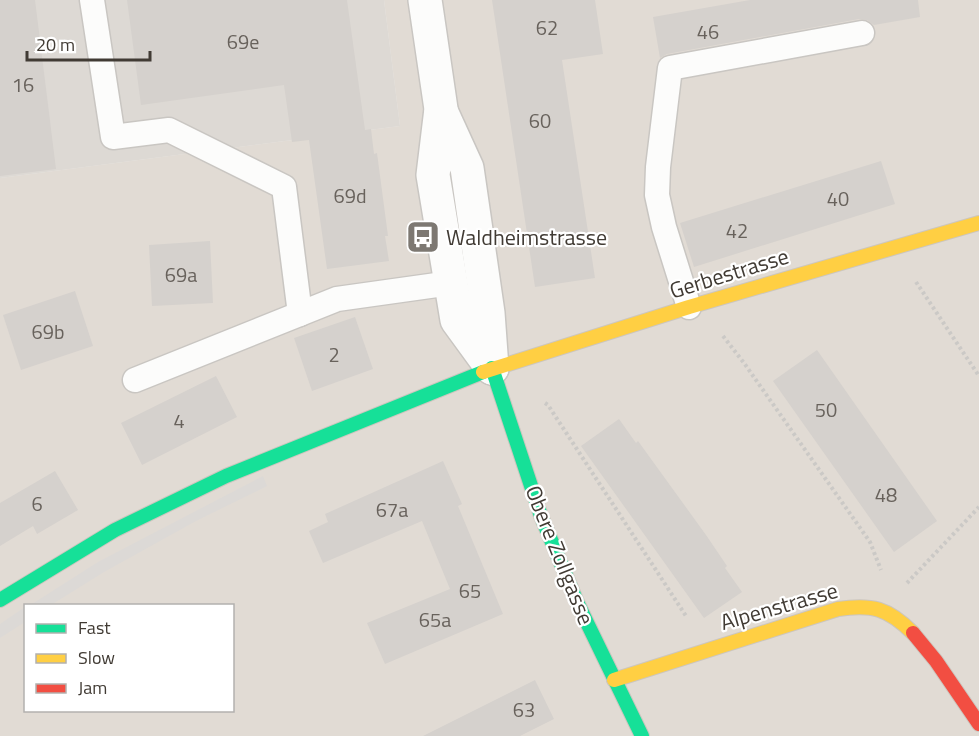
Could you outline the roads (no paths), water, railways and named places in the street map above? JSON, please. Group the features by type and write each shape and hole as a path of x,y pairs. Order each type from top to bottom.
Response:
{"street":[{"name":"Obere Zollgasse","path":"426,0 441,109 433,175 457,320 492,368"},
{"name":"Obere Zollgasse","path":"441,109 467,168 488,313 492,368 542,516 576,602 642,736"},
{"name":"Gerbestrasse","path":"492,368 693,306 979,223"},
{"path":"0,600 115,530 226,476 492,368"},
{"name":"Alpenstrasse","path":"614,680 838,609 860,606 882,610 902,621 916,635 979,724"}],"lane":[{"path":"92,0 113,137 170,130 284,187 300,314"},
{"path":"693,306 664,227 657,195 658,167 670,68 862,33"},
{"path":"135,380 337,299 451,283"}],"place":[{"name":"Waldheimstrasse","path":"423,237"}]}
